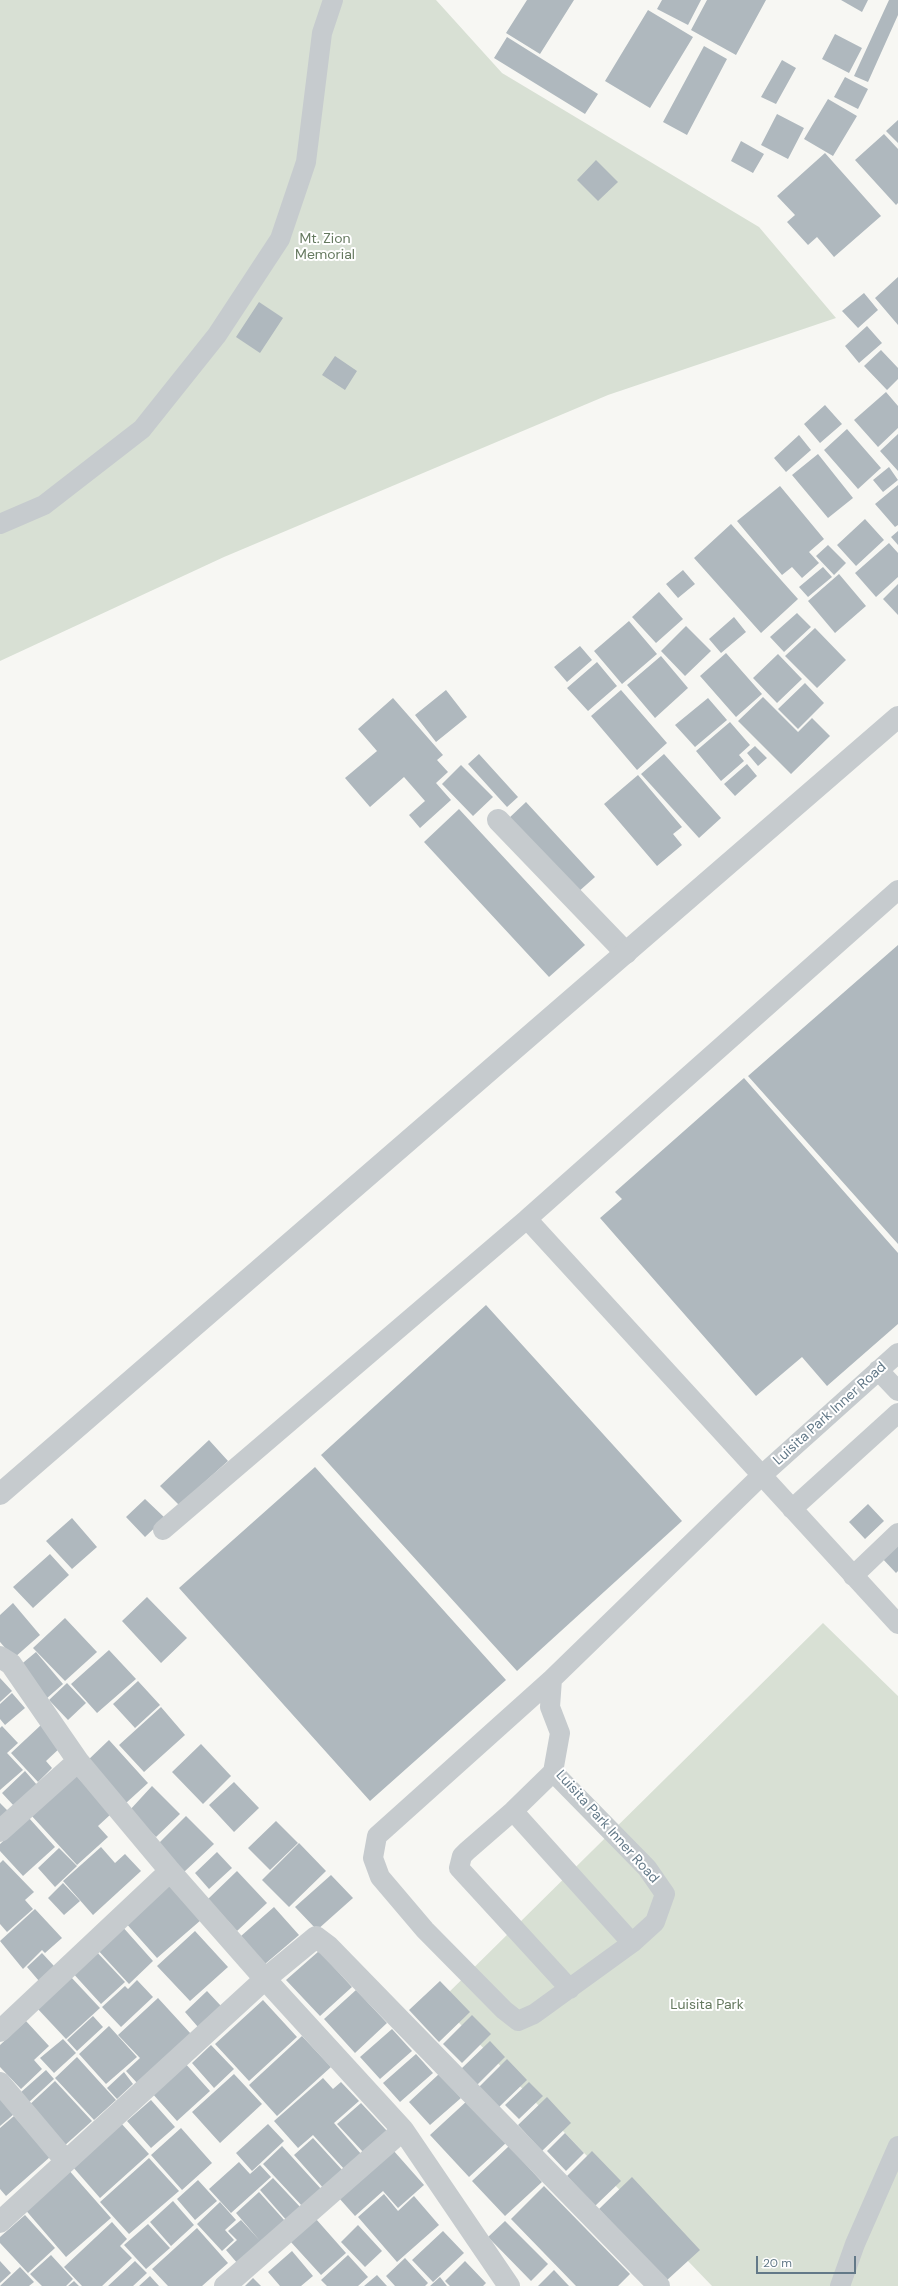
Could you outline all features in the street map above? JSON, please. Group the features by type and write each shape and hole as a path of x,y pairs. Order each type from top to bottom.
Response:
{"street":[{"path":"0,1494 898,717"},
{"path":"498,820 626,953"},
{"path":"0,1657 11,1664 78,1761 170,1871 265,1979 403,2130 508,2285"},
{"path":"0,1831 78,1761"},
{"path":"0,2031 170,1871"},
{"path":"0,2222 65,2160 265,1979 316,1937 328,1946 659,2286"},
{"path":"0,2083 65,2160"},
{"path":"225,2286 403,2130"}],"lane":[{"path":"0,524 44,505 142,429 217,335 280,239 306,162 322,33 333,0"},
{"path":"163,1530 526,1219 898,890"},
{"path":"526,1219 761,1476"},
{"name":"Luisita Park Inner Road","path":"552,1678 550,1707 560,1733 553,1772 647,1868 665,1894 655,1922 632,1943 534,2014 518,2021 504,2010 425,1930 380,1877 373,1858 377,1836 552,1678 761,1476 898,1353"},
{"path":"878,1370 898,1391"},
{"path":"792,1509 898,1413"},
{"name":"Luisita Park Inner Road","path":"761,1476 898,1624"},
{"path":"853,1576 898,1533"},
{"path":"553,1772 513,1811 462,1856 459,1868 570,1989"},
{"path":"513,1811 632,1943"},
{"path":"840,2286 855,2244 898,2146"}],"green space":[{"name":"Mt. Zion Memorial","path":"0,0 436,0 502,73 759,227 836,318 608,395 224,557 0,661"},
{"name":"Luisita Park","path":"823,1623 898,1696 898,2286 712,2286 439,2002"}],"building":[{"path":"527,0 574,0 540,54 506,33"},
{"path":"662,0 701,0 688,25 657,9"},
{"path":"707,0 766,0 736,55 691,30"},
{"path":"841,0 868,0 862,12"},
{"path":"889,0 898,0 898,15 868,82 854,76"},
{"path":"648,10 693,37 650,108 605,81"},
{"path":"835,34 862,48 849,73 822,59"},
{"path":"507,37 598,94 585,114 494,58"},
{"path":"704,46 727,59 687,135 663,122"},
{"path":"782,60 796,68 776,104 761,97"},
{"path":"845,77 868,89 858,109 834,97"},
{"path":"828,99 857,116 833,156 804,139"},
{"path":"777,114 804,128 788,159 761,145"},
{"path":"898,120 898,143 886,131"},
{"path":"884,134 898,149 898,203 896,205 855,160"},
{"path":"741,141 764,154 753,173 731,161"},
{"path":"825,153 881,216 834,257 817,237 808,245 787,222 795,215 777,196"},
{"path":"596,160 618,182 598,201 577,180"},
{"path":"898,277 898,325 875,298"},
{"path":"864,293 878,310 858,328 842,311"},
{"path":"259,302 283,318 260,353 236,337"},
{"path":"867,326 882,343 859,363 845,346"},
{"path":"881,350 898,368 898,379 887,390 864,366"},
{"path":"335,356 357,371 345,390 322,375"},
{"path":"886,392 898,406 898,428 878,447 854,420"},
{"path":"825,405 842,424 820,443 804,424"},
{"path":"847,429 881,468 858,489 824,450"},
{"path":"898,434 898,471 880,451"},
{"path":"799,435 811,450 786,472 774,458"},
{"path":"818,454 853,498 828,518 792,475"},
{"path":"889,467 898,480 883,492 873,480"},
{"path":"898,485 898,525 895,527 875,504"},
{"path":"780,486 824,539 809,552 819,563 802,578 792,567 782,575 737,521"},
{"path":"865,519 884,540 856,566 837,545"},
{"path":"731,524 798,599 761,633 694,558"},
{"path":"898,531 898,545 891,537"},
{"path":"889,543 898,553 898,577 876,597 855,573"},
{"path":"828,545 846,563 834,575 816,556"},
{"path":"823,567 832,577 808,597 799,587"},
{"path":"683,570 695,584 678,598 666,584"},
{"path":"839,574 866,606 835,633 808,601"},
{"path":"898,584 898,615 883,599"},
{"path":"659,592 683,619 656,643 632,617"},
{"path":"797,613 811,627 784,652 770,637"},
{"path":"734,617 746,632 721,653 709,639"},
{"path":"629,621 657,654 622,684 594,651"},
{"path":"686,626 711,651 685,676 661,651"},
{"path":"815,628 846,660 817,688 785,656"},
{"path":"580,646 592,660 567,682 554,667"},
{"path":"726,653 762,694 736,717 700,676"},
{"path":"778,654 802,679 777,703 753,678"},
{"path":"661,656 688,688 655,718 627,685"},
{"path":"597,662 617,686 588,711 567,688"},
{"path":"805,683 824,703 798,729 778,709"},
{"path":"446,690 467,717 436,742 415,715"},
{"path":"621,690 667,743 637,770 591,716"},
{"path":"763,697 798,732 812,718 830,736 791,774 738,721"},
{"path":"393,698 443,755 437,760 448,772 436,783 451,800 420,828 409,815 425,801 404,777 370,807 345,778 377,751 358,729"},
{"path":"708,698 727,720 695,747 675,725"},
{"path":"730,722 750,745 739,755 744,761 721,781 696,751"},
{"path":"755,746 767,758 758,766 747,753"},
{"path":"479,754 518,797 507,807 468,764"},
{"path":"664,754 721,818 699,838 641,774"},
{"path":"747,764 757,776 735,796 724,784"},
{"path":"461,765 493,797 473,816 442,784"},
{"path":"638,775 682,827 673,834 682,845 657,866 604,804"},
{"path":"526,802 595,877 577,893 508,819"},
{"path":"459,809 585,945 549,977 424,842"},
{"path":"898,945 898,1244 748,1076"},
{"path":"744,1078 898,1253 898,1324 827,1386 802,1357 756,1396 600,1218 622,1199 615,1192"},
{"path":"486,1305 682,1521 517,1671 321,1455"},
{"path":"209,1440 228,1461 179,1505 160,1486"},
{"path":"315,1467 506,1680 370,1801 179,1588"},
{"path":"145,1499 165,1518 145,1537 126,1517"},
{"path":"868,1504 884,1521 865,1539 849,1522"},
{"path":"72,1518 97,1547 72,1569 46,1541"},
{"path":"898,1539 898,1571 896,1573 880,1556"},
{"path":"50,1554 69,1575 33,1608 13,1587"},
{"path":"147,1597 187,1638 161,1663 122,1621"},
{"path":"13,1603 40,1635 14,1658 0,1642 0,1615"},
{"path":"65,1618 97,1652 65,1681 33,1648"},
{"path":"109,1650 136,1679 97,1713 71,1684"},
{"path":"36,1652 63,1684 46,1699 18,1667"},
{"path":"0,1678 12,1691 0,1702"},
{"path":"138,1681 160,1705 135,1728 113,1704"},
{"path":"67,1683 86,1703 68,1720 49,1700"},
{"path":"12,1693 25,1708 5,1725 0,1719 0,1704"},
{"path":"161,1707 185,1735 144,1772 119,1745"},
{"path":"41,1725 61,1747 46,1761 52,1768 38,1782 11,1753"},
{"path":"2,1726 18,1743 7,1753 23,1770 0,1790 0,1728"},
{"path":"109,1740 148,1783 126,1803 87,1761"},
{"path":"201,1744 231,1776 203,1804 172,1772"},
{"path":"25,1771 37,1785 14,1806 2,1793"},
{"path":"74,1773 111,1814 98,1826 108,1837 77,1865 30,1814"},
{"path":"234,1782 259,1808 234,1832 209,1805"},
{"path":"152,1786 180,1814 156,1837 129,1811"},
{"path":"0,1803 9,1812 0,1820"},
{"path":"186,1816 214,1844 184,1872 157,1845"},
{"path":"29,1818 55,1847 23,1876 0,1851 0,1844"},
{"path":"276,1821 298,1843 270,1870 248,1848"},
{"path":"299,1843 326,1871 289,1907 262,1880"},
{"path":"101,1847 115,1863 125,1854 141,1871 93,1915 63,1881"},
{"path":"59,1848 77,1866 55,1887 38,1868"},
{"path":"217,1852 232,1868 209,1889 195,1873"},
{"path":"3,1860 34,1892 25,1900 33,1909 7,1932 0,1924 0,1863"},
{"path":"237,1871 267,1903 237,1931 208,1899"},
{"path":"331,1875 353,1898 317,1930 295,1907"},
{"path":"167,1882 201,1920 157,1958 124,1921"},
{"path":"63,1883 80,1901 64,1915 48,1898"},
{"path":"274,1907 299,1935 265,1964 241,1936"},
{"path":"35,1909 62,1938 45,1953 42,1950 23,1969 0,1941"},
{"path":"121,1925 153,1961 129,1984 96,1948"},
{"path":"195,1931 228,1967 190,2001 157,1966"},
{"path":"94,1949 125,1982 101,2004 70,1970"},
{"path":"319,1951 352,1987 320,2016 286,1980"},
{"path":"42,1953 54,1966 39,1981 27,1967"},
{"path":"70,1976 100,2008 66,2039 36,2007"},
{"path":"137,1980 153,1997 121,2027 102,2007 125,1986 128,1989"},
{"path":"440,1981 470,2012 439,2042 409,2010"},
{"path":"356,1990 387,2023 355,2053 324,2019"},
{"path":"207,1991 221,2006 198,2027 185,2012"},
{"path":"158,1998 191,2034 138,2084 126,2071 140,2058 118,2035"},
{"path":"263,2000 297,2037 249,2081 215,2044"},
{"path":"472,2015 491,2034 462,2063 443,2044"},
{"path":"93,2016 103,2027 77,2051 67,2040"},
{"path":"26,2021 49,2046 34,2060 42,2069 21,2089 0,2067 0,2045"},
{"path":"109,2026 137,2057 106,2084 79,2054"},
{"path":"392,2029 412,2051 380,2079 360,2057"},
{"path":"302,2036 331,2067 277,2116 249,2085"},
{"path":"63,2039 76,2053 54,2073 40,2058"},
{"path":"490,2041 505,2057 477,2085 461,2069"},
{"path":"211,2045 234,2069 214,2088 192,2063"},
{"path":"416,2054 433,2073 400,2102 383,2083"},
{"path":"77,2057 116,2100 94,2120 55,2078"},
{"path":"507,2059 527,2080 499,2107 479,2087"},
{"path":"184,2062 210,2091 177,2121 151,2092"},
{"path":"46,2070 54,2079 28,2103 20,2093"},
{"path":"124,2072 133,2084 117,2099 107,2088"},
{"path":"234,2074 262,2104 220,2143 192,2112"},
{"path":"439,2074 461,2098 430,2125 409,2102"},
{"path":"323,2078 333,2089 341,2082 359,2101 334,2123 362,2155 345,2170 313,2135 298,2148 274,2121"},
{"path":"55,2081 92,2121 63,2147 26,2108"},
{"path":"529,2082 543,2096 519,2119 505,2105"},
{"path":"547,2097 571,2123 542,2151 518,2125"},
{"path":"0,2098 14,2114 0,2126"},
{"path":"151,2100 175,2127 151,2148 127,2121"},
{"path":"468,2100 507,2142 469,2177 430,2135"},
{"path":"361,2103 387,2131 363,2152 337,2124"},
{"path":"14,2116 50,2157 6,2196 0,2189 0,2128"},
{"path":"120,2122 149,2154 100,2198 72,2166"},
{"path":"268,2124 284,2141 252,2171 236,2153"},
{"path":"181,2128 212,2163 182,2190 151,2155"},
{"path":"565,2133 584,2153 566,2171 547,2151"},
{"path":"313,2138 344,2172 325,2190 294,2155"},
{"path":"282,2146 322,2190 303,2207 263,2164"},
{"path":"509,2146 542,2182 505,2216 472,2181"},
{"path":"393,2150 424,2185 398,2208 383,2191 355,2216 339,2198"},
{"path":"592,2151 621,2181 595,2206 567,2176"},
{"path":"149,2158 179,2191 129,2234 100,2202"},
{"path":"239,2162 250,2174 260,2165 271,2177 231,2213 209,2189"},
{"path":"67,2168 111,2218 66,2257 23,2207"},
{"path":"632,2177 700,2250 666,2281 599,2209"},
{"path":"273,2178 302,2209 288,2222 260,2190"},
{"path":"198,2180 217,2201 195,2220 177,2199"},
{"path":"544,2186 630,2274 618,2286 576,2286 511,2219"},
{"path":"259,2192 285,2221 261,2242 236,2213"},
{"path":"384,2194 398,2211 414,2196 439,2225 397,2262 358,2217"},
{"path":"173,2201 194,2225 171,2246 150,2222"},
{"path":"220,2202 236,2220 225,2230 234,2240 222,2251 197,2224"},
{"path":"25,2215 55,2248 28,2273 0,2243 0,2237"},
{"path":"316,2219 346,2253 321,2275 290,2241"},
{"path":"241,2220 262,2243 238,2264 226,2250 237,2240 228,2231"},
{"path":"505,2221 548,2264 531,2281 488,2237"},
{"path":"112,2222 127,2239 120,2246 132,2258 102,2286 82,2286 64,2267"},
{"path":"148,2224 170,2248 146,2269 124,2245"},
{"path":"358,2225 382,2251 365,2267 341,2242"},
{"path":"197,2228 228,2263 202,2286 168,2286 152,2269"},
{"path":"443,2231 464,2253 433,2282 412,2260"},
{"path":"292,2251 313,2276 301,2286 280,2286 268,2272"},
{"path":"51,2255 73,2279 66,2286 42,2286 30,2274"},
{"path":"348,2255 368,2277 358,2286 327,2286 321,2280"},
{"path":"405,2258 428,2283 425,2286 395,2286 386,2276"},
{"path":"0,2261 11,2273 0,2283"},
{"path":"135,2261 147,2273 133,2286 108,2286"},
{"path":"465,2261 486,2283 483,2286 450,2286 445,2281"},
{"path":"20,2267 34,2282 29,2286 0,2286"},
{"path":"554,2270 569,2286 538,2286"},
{"path":"377,2275 387,2286 364,2286"},
{"path":"150,2276 159,2286 139,2286"},
{"path":"440,2277 447,2286 430,2286"},
{"path":"253,2278 261,2286 245,2286"},
{"path":"74,2281 79,2286 68,2286"}]}
